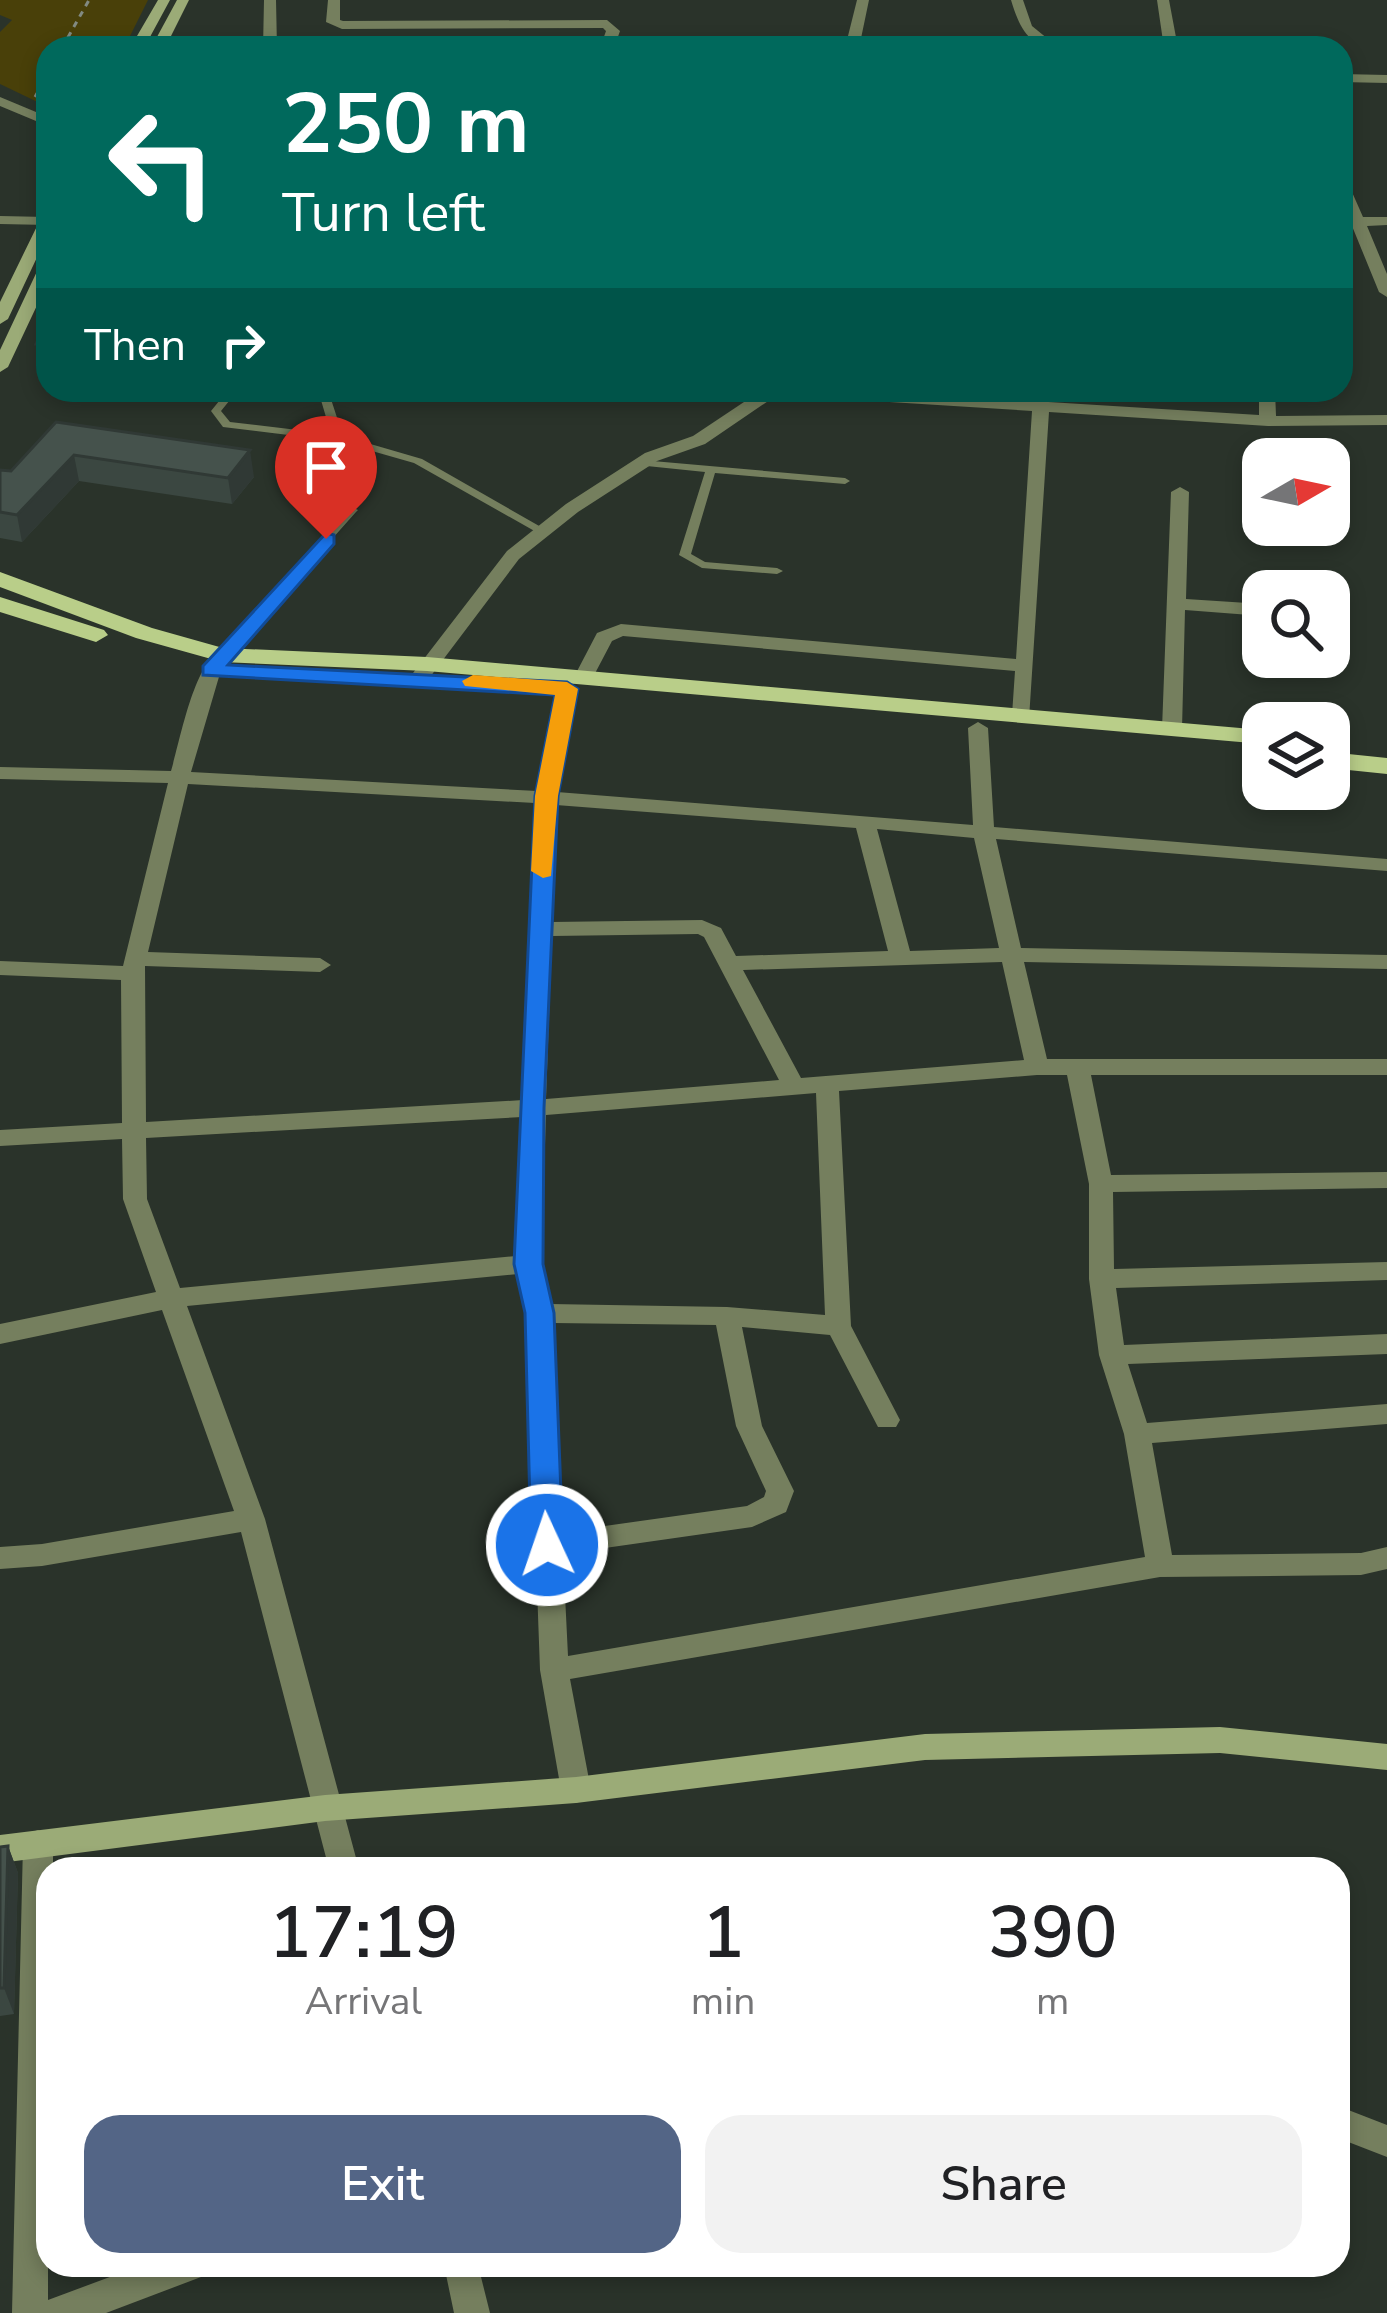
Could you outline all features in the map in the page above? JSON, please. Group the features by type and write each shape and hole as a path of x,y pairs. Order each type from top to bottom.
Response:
{"main road":[{"path":"0,579 217,663"},
{"path":"0,604 217,663 423,670 1242,735"},
{"path":"576,683 1242,752"},
{"path":"1350,745 1387,748"},
{"path":"1350,762 1387,766"}],"street":[{"path":"144,36 164,0"},
{"path":"164,36 183,0"},
{"path":"270,0 270,36"},
{"path":"334,0 333,22 342,25 607,24 613,26 610,36"},
{"path":"855,36 863,0"},
{"path":"1017,0 1026,28 1036,36"},
{"path":"1163,0 1170,36"},
{"path":"1353,78 1387,79"},
{"path":"0,101 36,117"},
{"path":"1353,207 1387,292"},
{"path":"0,220 36,220"},
{"path":"1353,223 1387,221"},
{"path":"0,319 5,299 36,241"},
{"path":"0,367 36,292"},
{"path":"5,299 32,299"},
{"path":"423,670 513,556 542,532 641,463 699,440 757,402"},
{"path":"1022,715 1028,402"},
{"path":"1044,402 1268,421 1387,420"},
{"path":"1126,402 1127,412"},
{"path":"1267,402 1268,421"},
{"path":"1172,729 1180,492"},
{"path":"1176,604 1242,609"},
{"path":"576,1790 554,1670 540,1313 528,1264 546,796 576,683 604,638 621,630 1025,666"},
{"path":"217,663 180,776 134,966 135,1199 251,1519 340,1857"},
{"path":"978,728 984,834 1037,1067"},
{"path":"0,773 180,776 546,796 866,826 1387,865"},
{"path":"866,826 901,958"},
{"path":"540,928 702,928 712,933 793,1085"},
{"path":"728,963 1012,955 1387,962"},
{"path":"0,968 320,964"},
{"path":"1077,1065 1101,1184 1102,1280 1112,1355 1137,1435 1160,1567"},
{"path":"0,1138 531,1108 1037,1067 1387,1067"},
{"path":"827,1085 838,1326 887,1420"},
{"path":"1101,1184 1387,1180"},
{"path":"0,1334 174,1298 528,1264"},
{"path":"1102,1280 1387,1271"},
{"path":"540,1313 727,1316 838,1326"},
{"path":"547,1545 752,1516 776,1504 780,1491 749,1426 727,1316"},
{"path":"1112,1355 1387,1344"},
{"path":"1137,1435 1387,1414"},
{"path":"0,1558 42,1556 251,1519"},
{"path":"554,1670 1160,1567 1361,1564 1387,1558"},
{"path":"0,1849 325,1808 576,1790 925,1747 1220,1740 1387,1757"},
{"path":"38,1844 38,1857"},
{"path":"29,2313 36,1948"},
{"path":"1350,2127 1387,2141"},
{"path":"59,2313 156,2277"},
{"path":"464,2277 472,2313"}],"lane":[{"path":"223,402 216,411 227,425 338,438 418,461 542,532"},
{"path":"327,402 338,438"},
{"path":"641,463 845,481"},
{"path":"711,469 685,555 703,566 777,571"},
{"path":"217,663 352,510"}],"path":[{"path":"69,36 89,0"}],"shaded area":[{"path":"0,0 148,0 130,36 36,36 36,101 0,84 0,32 12,20 0,15"}],"building":[{"path":"56,422 250,450 228,478 74,455 17,515 0,512 0,470 11,471"},
{"path":"8,1846 4,1988 0,1988 0,1847"}],"slow traffic":[{"path":"473,681 567,689 546,796 543,871"}],"route":[{"path":"326,539 211,670 420,677 567,689 546,796 531,1108 528,1264 540,1313 547,1545"}]}
